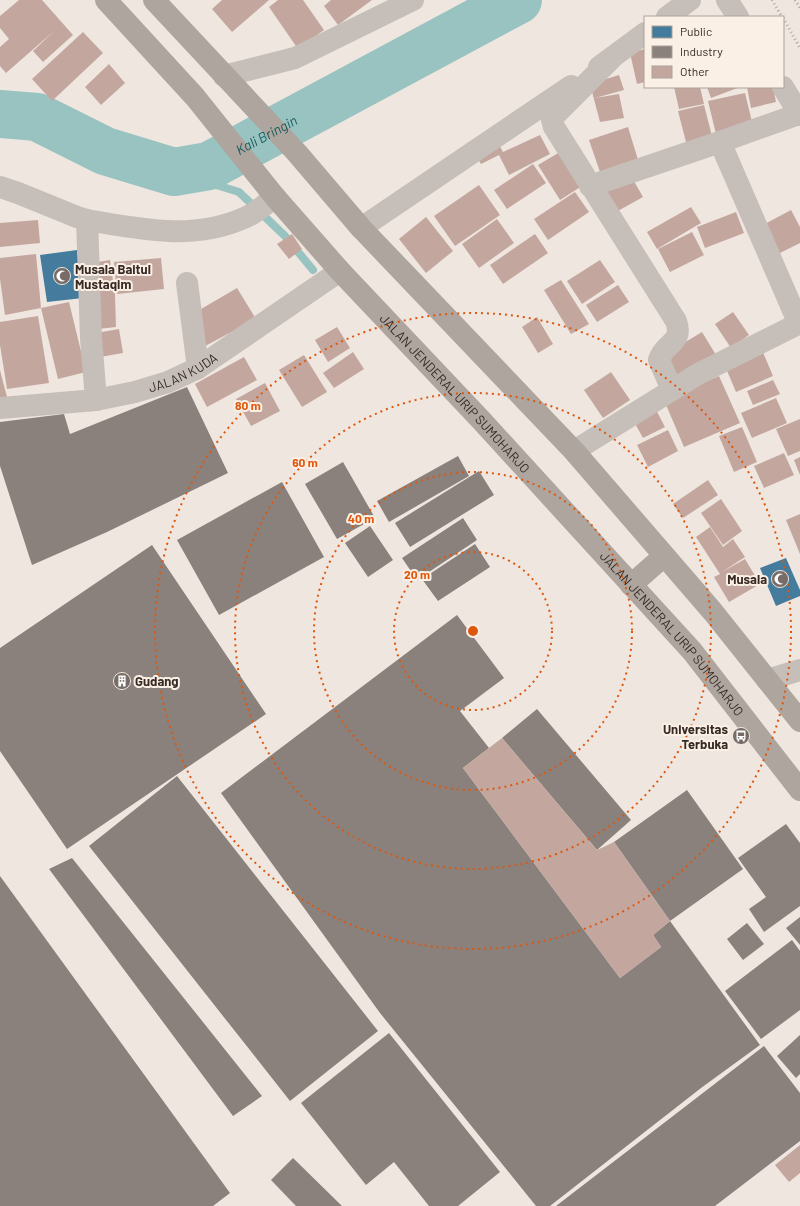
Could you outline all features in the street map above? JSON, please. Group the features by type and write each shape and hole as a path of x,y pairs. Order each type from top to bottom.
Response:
{"highway":[{"name":"JALAN JENDERAL URIP SUMOHARJO","path":"106,0 195,97 253,171 269,201 340,271 481,420 692,651 800,790"},
{"path":"154,0 297,153 361,228 574,451 712,612 800,722"},
{"path":"631,585 664,556"}],"street":[{"path":"229,81 295,58 413,0"},
{"path":"668,16 690,0"},
{"path":"727,0 737,16"},
{"path":"361,228 611,59 644,34"},
{"path":"611,59 555,115 552,120 554,127 590,186 676,321 679,330 676,338 661,353 659,360 672,390"},
{"path":"590,186 800,114 784,88"},
{"path":"574,451 698,374 800,323 720,142"},
{"path":"0,187 87,220 150,231 178,232 227,225 246,218 269,201"},
{"path":"87,220 91,338 96,400"},
{"name":"JALAN KUDA","path":"0,408 96,400 135,392 168,382 198,368 340,271"},
{"path":"187,283 198,368"},
{"path":"767,680 800,670"}],"building: Public":[{"name":"Musala Baitul Mustaqim","path":"77,250 83,298 47,302 40,255"},
{"name":"Musala","path":"786,558 800,590 800,596 776,606 760,568"}],"building: Industry":[{"path":"187,387 228,473 107,532 32,565 0,466 0,422 64,414 70,434"},
{"path":"458,456 469,476 389,522 377,501"},
{"path":"343,462 375,518 337,539 305,484"},
{"path":"479,471 494,495 410,547 395,523"},
{"path":"282,482 324,557 219,615 177,540"},
{"path":"463,518 477,540 417,580 402,558"},
{"path":"370,526 393,560 368,577 345,543"},
{"path":"475,544 490,567 438,601 422,579"},
{"name":"Gudang","path":"152,545 266,714 67,849 0,751 0,648"},
{"path":"457,615 504,678 460,711 489,748 463,768 620,978 661,947 653,935 670,921 760,1045 701,1088 550,1206 536,1206 380,1013 221,793"},
{"path":"537,709 631,820 597,850 502,738"},
{"path":"177,776 378,1031 290,1101 89,846"},
{"path":"687,790 743,869 670,921 614,842"},
{"path":"786,824 800,843 800,906 764,932 749,909 766,897 738,858"},
{"path":"72,858 262,1096 233,1116 49,869"},
{"path":"0,876 230,1193 213,1206 0,1206"},
{"path":"800,917 800,945 786,928"},
{"path":"747,923 764,944 743,960 727,939"},
{"path":"792,940 800,951 800,1010 761,1039 725,991"},
{"path":"389,1033 500,1172 458,1206 429,1206 394,1162 366,1185 301,1103"},
{"path":"800,1035 800,1074 796,1078 777,1056"},
{"path":"764,1046 800,1093 800,1141 715,1206 556,1206"},
{"path":"293,1158 342,1206 296,1206 271,1180"}],"building: Other":[{"path":"19,0 42,0 73,35 43,62 33,51 54,31 6,73 0,66 0,47 9,39 0,28 0,16"},
{"path":"222,0 269,0 232,32 212,9"},
{"path":"278,0 303,0 324,30 298,49 269,7"},
{"path":"331,0 372,0 338,25 324,6"},
{"path":"83,32 103,53 52,101 32,79"},
{"path":"644,49 644,82 637,84 630,53"},
{"path":"109,64 125,83 101,105 85,87"},
{"path":"619,75 624,90 595,98 619,94 624,118 600,122 590,84"},
{"path":"674,88 700,88 704,104 679,109"},
{"path":"707,88 737,88 711,98"},
{"path":"747,88 773,88 776,102 751,108"},
{"path":"745,93 753,126 716,134 708,101"},
{"path":"704,105 712,136 686,142 678,111"},
{"path":"628,127 639,163 601,175 589,140"},
{"path":"540,135 550,154 509,175 499,155 481,164 475,154 497,141 503,152"},
{"path":"560,152 582,186 560,200 538,165"},
{"path":"533,164 546,183 507,209 494,190"},
{"path":"631,176 643,197 616,212 604,191"},
{"path":"479,185 500,215 455,246 434,216"},
{"path":"575,192 589,212 548,240 534,219"},
{"path":"691,207 701,223 657,249 647,232"},
{"path":"791,210 800,227 800,243 774,256 759,227"},
{"path":"736,212 744,233 705,248 697,227"},
{"path":"426,217 453,251 426,273 399,239"},
{"path":"497,219 514,243 479,268 462,244"},
{"path":"38,220 40,243 0,247 0,223"},
{"path":"692,232 704,255 670,272 658,249"},
{"path":"292,234 302,249 289,259 277,244"},
{"path":"535,234 548,253 503,284 490,265"},
{"path":"36,254 41,308 5,315 0,279 0,258"},
{"path":"161,258 164,289 117,294 114,262"},
{"path":"110,260 115,295 116,327 98,329 91,263"},
{"path":"600,260 615,282 582,304 567,281"},
{"path":"561,280 589,324 571,334 544,290"},
{"path":"618,285 629,302 597,322 586,305"},
{"path":"237,288 256,319 205,346 201,309"},
{"path":"69,302 86,372 58,379 41,308"},
{"path":"733,312 749,335 731,348 715,324"},
{"path":"38,316 49,383 7,389 0,345 0,322"},
{"path":"537,317 553,344 538,353 522,327"},
{"path":"337,327 350,348 328,362 315,340"},
{"path":"119,329 123,353 100,357 96,333"},
{"path":"702,332 716,355 678,378 664,355"},
{"path":"762,350 773,376 736,392 725,366"},
{"path":"353,352 364,369 334,388 323,373"},
{"path":"304,355 327,392 302,407 279,370"},
{"path":"244,357 257,380 207,407 195,384"},
{"path":"0,370 7,397 0,399"},
{"path":"611,372 630,400 603,418 584,390"},
{"path":"719,376 740,423 684,447 664,400"},
{"path":"773,380 780,394 753,405 747,391"},
{"path":"265,383 280,411 251,426 236,399"},
{"path":"776,398 787,423 752,438 741,413"},
{"path":"655,408 665,427 643,438 633,420"},
{"path":"800,419 800,451 788,456 776,429"},
{"path":"742,427 757,462 734,472 719,436"},
{"path":"668,430 678,451 648,467 637,445"},
{"path":"784,453 794,475 764,488 754,466"},
{"path":"800,457 800,475 794,460"},
{"path":"708,480 718,495 683,518 673,504"},
{"path":"721,499 742,531 723,545 701,513"},
{"path":"800,514 800,554 786,520"},
{"path":"710,527 723,547 733,539 745,557 722,572 745,559 760,584 729,602 714,577 720,574 696,537"},
{"path":"502,738 597,850 614,842 670,921 653,935 661,947 620,978 463,768"},
{"path":"800,1145 800,1173 789,1182 775,1165"}],"waterway":[{"name":"Kali Bringin","path":"0,114 37,117 105,151 174,172 209,166 518,0"},
{"path":"174,172 239,192 285,236 313,270"}],"railway":[{"path":"772,0 781,16"},
{"path":"795,0 800,8"},
{"path":"784,20 800,48"}],"place":[{"name":"Musala Baitul Mustaqim","path":"62,276"},
{"name":"Musala","path":"780,579"},
{"name":"Gudang","path":"122,681"},
{"name":"Universitas Terbuka","path":"741,736"}]}
